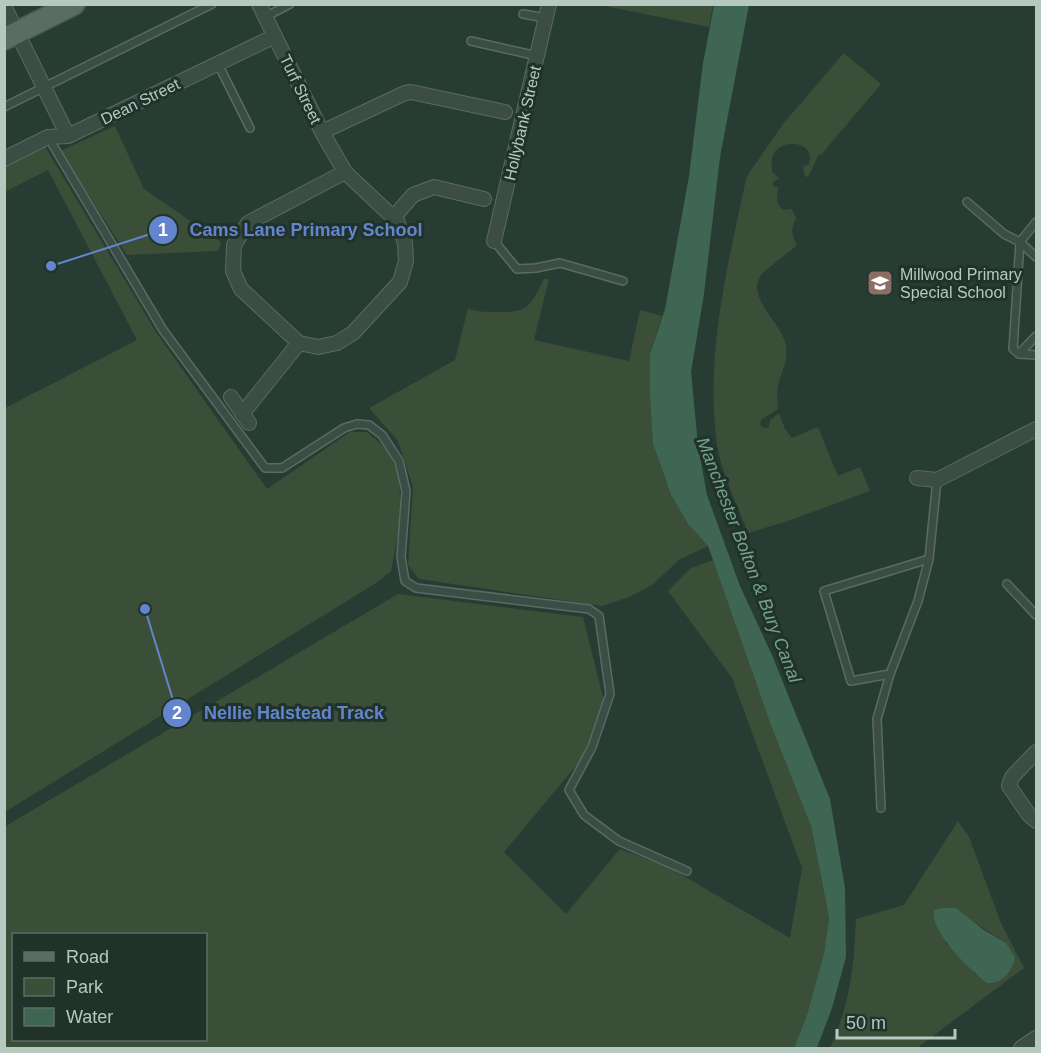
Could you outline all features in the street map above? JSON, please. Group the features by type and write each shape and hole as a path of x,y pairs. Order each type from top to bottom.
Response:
{"main road":[{"path":"11,36 74,4"}],"street":[{"path":"4,6 11,36 44,87 68,136"},
{"name":"Turf Street","path":"262,11 322,132 345,172"},
{"name":"Hollybank Street","path":"494,241 547,11"},
{"name":"Dean Street","path":"4,159 48,137 68,136 275,36"},
{"path":"322,132 411,92 505,112"},
{"path":"345,172 393,217 397,221 405,243 406,261 400,282 353,333 337,343 318,347 299,343 241,289 233,271 234,245 248,224 345,172"},
{"path":"393,217 413,195 434,187 484,199"},
{"path":"231,397 245,418 299,343"},
{"path":"917,478 937,480 1036,429"},
{"path":"1036,752 1012,777 1009,786 1029,815 1036,821"},
{"path":"1021,1048 1036,1038"}],"lane":[{"path":"4,107 212,4"},
{"path":"262,11 290,4"},
{"path":"523,14 547,11"},
{"path":"471,41 537,57"},
{"path":"218,64 250,128"},
{"path":"48,137 163,330 265,468 282,468 344,428 357,424 369,425 382,435 399,461 406,490 401,557 405,581 416,588 589,609 599,616 610,694 592,747 569,790 584,815 619,841 687,871"},
{"path":"966,202 1004,234 1020,242 1036,257"},
{"path":"1036,222 1020,242 1013,349 1019,354 1036,355"},
{"path":"494,241 517,268 537,268 560,263 623,281"},
{"path":"1019,354 1036,336"},
{"path":"881,808 878,719 891,674 918,601 929,559 932,544 932,510 937,480"},
{"path":"891,674 851,681 824,591 929,559"},
{"path":"1007,584 1036,615"}],"green space":[{"path":"600,5 713,5 709,27"},
{"path":"844,53 881,84 821,155 819,154 808,177 805,176 803,167 809,164 810,155 806,148 790,144 782,146 775,152 772,161 773,173 779,178 773,182 773,186 778,187 778,205 783,210 792,209 796,219 792,232 797,245 765,271 759,280 757,289 765,308 783,336 787,351 778,386 778,409 761,420 760,425 765,428 769,427 770,420 779,413 785,429 792,438 818,427 838,476 860,467 870,491 748,533 721,462 716,437 714,404 716,340 732,243 749,173 783,124"},
{"path":"115,126 144,189 221,242 218,251 127,255 60,151"},
{"path":"44,145 156,332 267,489 350,432 367,432 391,457 397,472 400,488 399,523 391,571 376,583 5,812 5,408 137,340 48,170 5,192 5,165"},
{"path":"544,279 549,279 534,340 629,361 640,310 662,316 650,354 653,444 671,495 688,524 708,546 679,560 652,585 629,597 602,606 419,579 408,565 413,487 398,441 369,408 455,360 468,308 488,312 521,309 531,302"},
{"path":"713,560 811,826 829,919 824,953 807,1015 794,1048 5,1048 4,827 398,594 583,617 605,705 580,761 504,852 566,914 620,849 668,867 790,938 802,868 732,678 668,591 691,568"},
{"path":"958,821 969,837 1001,923 1024,968 917,1048 830,1048 837,1032 850,985 856,919 904,905","holes":["971,920 1006,943 976,975 955,950 945,943"]}],"water":[{"path":"714,5 749,5 720,157 704,294 691,372 698,445 707,495 740,586 772,655 830,799 845,888 846,957 832,1008 817,1048 794,1048 807,1015 824,953 829,918 811,826 771,725 708,546 688,524 671,495 653,444 650,354 665,309 689,176 703,63"},
{"path":"956,908 984,930 1006,943 1015,957 1006,976 993,983 987,983 962,960 944,939 934,919 934,910"}],"place":[{"name":"Cams Lane Primary School","path":"51,266"},
{"name":"Millwood Primary Special School","path":"880,283"},
{"name":"Nellie Halstead Track","path":"145,609"}],"water label":[{"name":"Manchester Bolton & Bury Canal","path":"749,560"}]}
